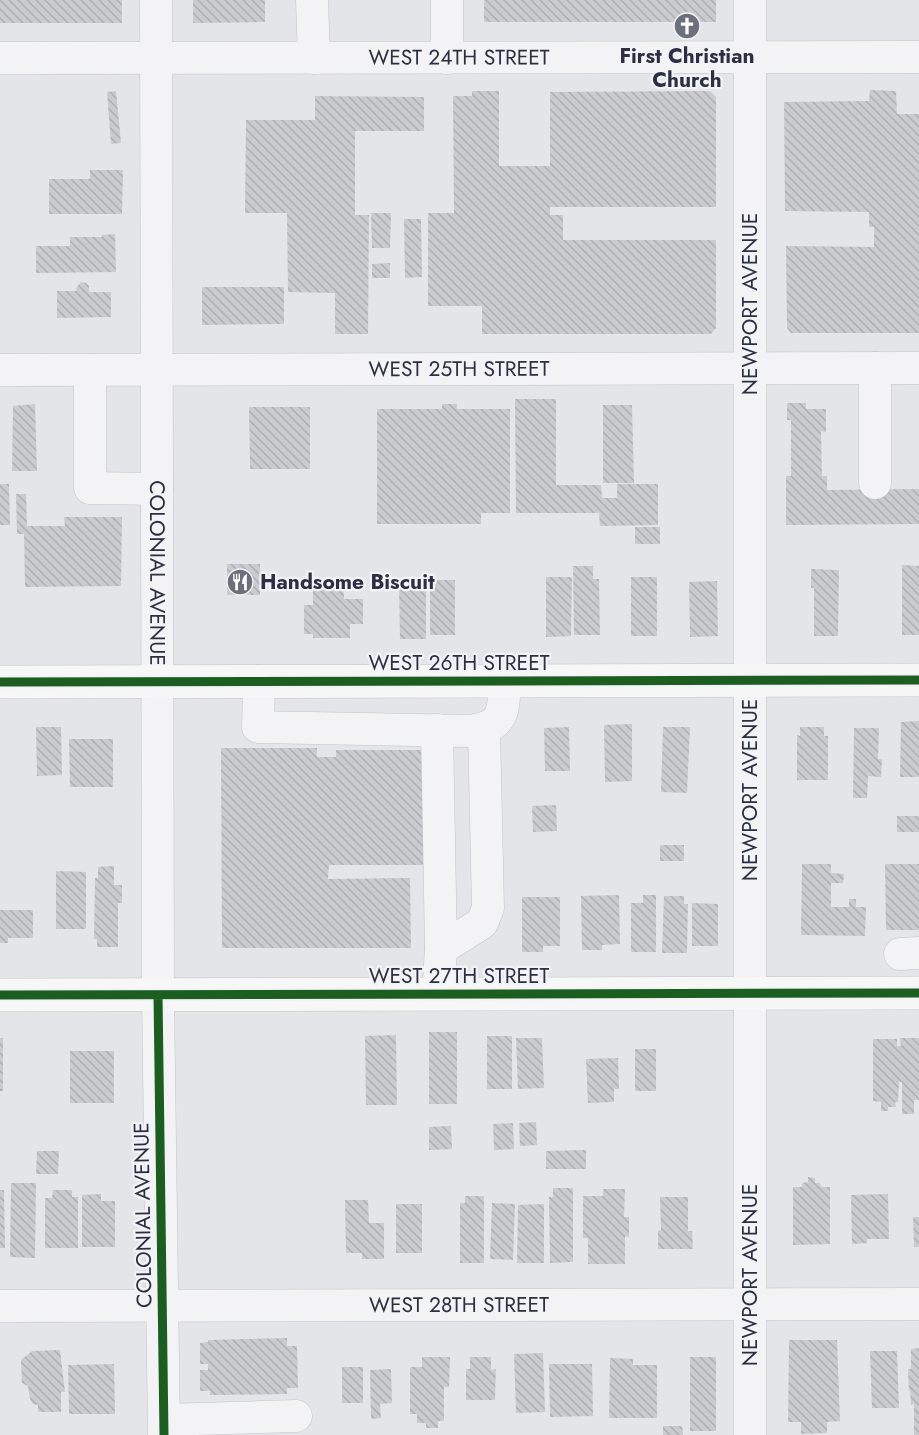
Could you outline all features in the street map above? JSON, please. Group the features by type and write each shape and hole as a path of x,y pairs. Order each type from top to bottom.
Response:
{"main road":[{"name":"WEST 26TH STREET","path":"0,682 919,680"},
{"name":"WEST 27TH STREET","path":"0,995 919,993"}],"street":[{"name":"COLONIAL AVENUE","path":"156,0 158,994 164,1427"},
{"path":"312,0 314,58"},
{"path":"447,0 447,58"},
{"name":"NEWPORT AVENUE","path":"750,0 750,1435"},
{"name":"WEST 24TH STREET","path":"0,58 919,57"},
{"path":"875,368 875,483"},
{"name":"WEST 25TH STREET","path":"0,370 919,368"},
{"path":"90,370 90,488 157,489"},
{"path":"259,681 258,727 437,730 484,729 494,724 501,718 503,712 505,681"},
{"path":"441,949 482,923 488,908 484,729"},
{"path":"437,730 441,949 438,994"},
{"name":"WEST 28TH STREET","path":"0,1305 919,1304"},
{"path":"164,1427 296,1416"}],"building":[{"path":"0,0 122,0 122,23 0,23"},
{"path":"193,0 265,0 265,22 193,23"},
{"path":"484,0 716,0 716,22 484,22"},
{"path":"870,90 896,91 897,114 919,114 919,333 791,333 787,328 786,246 874,247 874,227 869,227 869,212 785,211 784,102 869,101"},
{"path":"116,91 121,143 111,144 107,92"},
{"path":"472,91 499,91 499,166 550,166 550,92 710,91 716,97 716,207 550,207 550,215 563,215 563,240 716,240 716,328 711,334 482,334 482,306 428,306 428,213 454,213 453,96 472,96"},
{"path":"315,96 424,97 424,131 355,131 355,215 369,215 368,334 335,334 335,293 288,292 287,213 245,213 246,120 315,120"},
{"path":"90,170 123,170 122,214 49,214 49,179 90,179"},
{"path":"371,213 391,213 390,248 372,248"},
{"path":"404,219 421,219 422,277 405,278"},
{"path":"115,234 116,272 36,273 36,246 70,246 70,237 102,237 102,235"},
{"path":"390,263 390,278 372,278 372,264"},
{"path":"81,282 89,286 89,292 111,292 111,317 57,318 57,291 76,291"},
{"path":"202,287 284,287 284,324 202,325"},
{"path":"515,399 556,399 556,485 601,485 602,498 617,498 617,484 658,484 658,525 600,526 599,513 516,513"},
{"path":"787,403 806,403 806,409 826,409 826,432 821,431 822,476 827,476 827,490 919,489 919,524 786,525 786,476 791,476 791,420 787,420"},
{"path":"35,404 37,471 12,471 13,406"},
{"path":"442,404 457,404 457,409 510,409 510,513 481,513 481,524 377,524 377,409 442,409"},
{"path":"603,405 632,405 634,483 603,483"},
{"path":"249,407 310,407 310,469 250,469"},
{"path":"0,484 9,484 10,525 0,525"},
{"path":"16,494 26,494 27,526 65,526 64,517 122,517 121,586 25,587 24,534 17,534"},
{"path":"635,527 660,527 660,544 635,544"},
{"path":"227,564 260,564 260,595 227,595"},
{"path":"902,565 919,566 919,635 902,635"},
{"path":"573,566 593,566 593,579 599,579 600,635 574,635"},
{"path":"811,569 839,570 838,636 814,636 814,588 811,588"},
{"path":"546,577 572,577 571,636 546,637"},
{"path":"631,577 657,577 657,636 631,636"},
{"path":"313,578 343,578 344,599 363,599 363,624 350,624 350,638 313,638 313,634 304,634 304,605 313,605"},
{"path":"430,580 455,580 455,635 430,635"},
{"path":"717,581 718,636 690,637 689,582"},
{"path":"426,584 426,639 400,639 399,585"},
{"path":"919,721 919,777 900,777 901,722"},
{"path":"632,724 632,781 605,782 604,725"},
{"path":"36,727 61,727 62,775 37,776"},
{"path":"569,727 570,771 545,771 544,728"},
{"path":"663,727 690,727 687,793 661,792"},
{"path":"800,727 824,727 824,736 828,736 828,780 797,780 797,735 800,736"},
{"path":"854,728 879,728 878,759 882,759 881,777 868,776 867,798 853,798"},
{"path":"69,739 113,739 113,787 70,787"},
{"path":"221,748 317,748 317,757 336,757 336,750 425,750 425,865 329,865 328,879 410,878 411,948 222,948"},
{"path":"556,805 557,831 533,832 532,806"},
{"path":"897,816 919,816 919,832 897,832"},
{"path":"660,845 684,845 684,861 660,861"},
{"path":"802,864 831,864 831,873 844,874 843,883 831,883 831,907 849,907 849,899 856,899 856,907 866,907 865,936 801,935"},
{"path":"885,864 919,864 919,930 886,930"},
{"path":"114,866 114,885 122,885 122,903 118,903 118,947 97,947 97,939 94,939 95,878 98,878 98,867"},
{"path":"56,871 86,872 86,929 56,929"},
{"path":"619,895 620,944 602,945 602,950 582,950 581,896"},
{"path":"643,895 656,895 656,952 631,952 631,903 643,903"},
{"path":"664,896 684,896 684,904 688,904 687,953 662,953"},
{"path":"522,897 560,897 560,946 543,946 543,952 522,952"},
{"path":"692,903 718,904 718,946 692,946"},
{"path":"0,910 33,910 33,938 8,938 8,943 0,943"},
{"path":"429,1032 457,1032 457,1104 429,1104"},
{"path":"396,1035 397,1105 366,1105 365,1036"},
{"path":"487,1036 512,1036 512,1089 487,1089"},
{"path":"0,1038 3,1038 3,1091 0,1091"},
{"path":"516,1038 542,1038 544,1088 518,1089"},
{"path":"900,1038 919,1038 919,1100 914,1100 914,1114 902,1114 902,1082 899,1082 896,1107 888,1107 888,1111 881,1111 881,1102 873,1101 873,1039 897,1039 897,1046 901,1046"},
{"path":"635,1049 656,1049 656,1091 635,1091"},
{"path":"70,1051 114,1051 114,1103 70,1103"},
{"path":"618,1058 619,1089 614,1089 614,1102 588,1103 586,1059"},
{"path":"536,1122 537,1145 520,1146 519,1123"},
{"path":"513,1123 514,1149 494,1150 493,1124"},
{"path":"451,1126 452,1149 429,1150 429,1127"},
{"path":"586,1150 586,1169 546,1169 546,1151"},
{"path":"37,1151 59,1151 58,1174 36,1174"},
{"path":"808,1177 815,1178 815,1183 820,1183 821,1187 830,1187 830,1244 793,1245 793,1187 802,1187 802,1183 808,1182"},
{"path":"11,1183 36,1183 35,1258 10,1257"},
{"path":"553,1188 573,1188 573,1262 550,1263 549,1197 553,1197"},
{"path":"603,1189 625,1189 624,1217 629,1217 629,1237 625,1236 625,1264 588,1264 588,1238 583,1238 583,1196 603,1196"},
{"path":"0,1190 4,1190 5,1248 0,1248"},
{"path":"53,1190 72,1190 72,1197 78,1197 78,1248 45,1248 45,1198 52,1198"},
{"path":"101,1194 101,1201 115,1201 115,1247 82,1247 82,1195"},
{"path":"888,1194 889,1239 867,1239 867,1243 852,1244 851,1195"},
{"path":"465,1196 484,1196 484,1263 460,1263 460,1203 465,1203"},
{"path":"660,1197 688,1197 688,1231 692,1231 693,1249 658,1249 658,1231 661,1230"},
{"path":"345,1200 368,1200 369,1223 384,1223 384,1259 362,1259 362,1253 346,1253"},
{"path":"492,1203 515,1204 513,1260 490,1259"},
{"path":"396,1204 422,1204 422,1253 396,1253"},
{"path":"544,1204 544,1263 517,1263 518,1205"},
{"path":"913,1217 919,1217 919,1247 914,1247"},
{"path":"287,1338 287,1346 297,1346 298,1388 287,1388 287,1394 210,1395 210,1391 200,1391 200,1370 208,1370 208,1364 200,1364 200,1343 208,1342 208,1340"},
{"path":"789,1340 837,1340 840,1421 827,1422 827,1433 801,1434 801,1422 788,1422"},
{"path":"919,1348 919,1435 914,1435 914,1404 911,1405 908,1369 911,1369 911,1349"},
{"path":"60,1350 65,1392 61,1392 61,1412 38,1412 38,1405 33,1404 30,1399 28,1386 22,1383 21,1360 32,1351"},
{"path":"870,1351 897,1351 899,1408 872,1408"},
{"path":"543,1353 545,1412 516,1413 514,1354"},
{"path":"422,1357 450,1357 449,1387 444,1387 444,1421 438,1421 438,1428 426,1428 426,1423 417,1423 417,1414 410,1414 410,1367 422,1367"},
{"path":"470,1357 491,1357 491,1370 496,1369 495,1400 466,1400 466,1369 470,1369"},
{"path":"690,1357 716,1357 716,1431 690,1431"},
{"path":"610,1358 633,1359 633,1365 657,1365 657,1418 609,1418"},
{"path":"114,1364 115,1414 69,1414 68,1365"},
{"path":"549,1364 592,1364 593,1416 550,1417"},
{"path":"342,1367 363,1367 363,1403 342,1403"},
{"path":"391,1369 392,1403 380,1404 381,1418 371,1419 370,1370"},
{"path":"663,1426 682,1426 683,1435 663,1435"}],"cycle path":[{"path":"0,682 919,680"},
{"path":"0,995 919,993"},
{"path":"158,995 164,1435"}],"place":[{"name":"First Christian Church","path":"687,26"},
{"name":"Handsome Biscuit","path":"240,582"}]}
